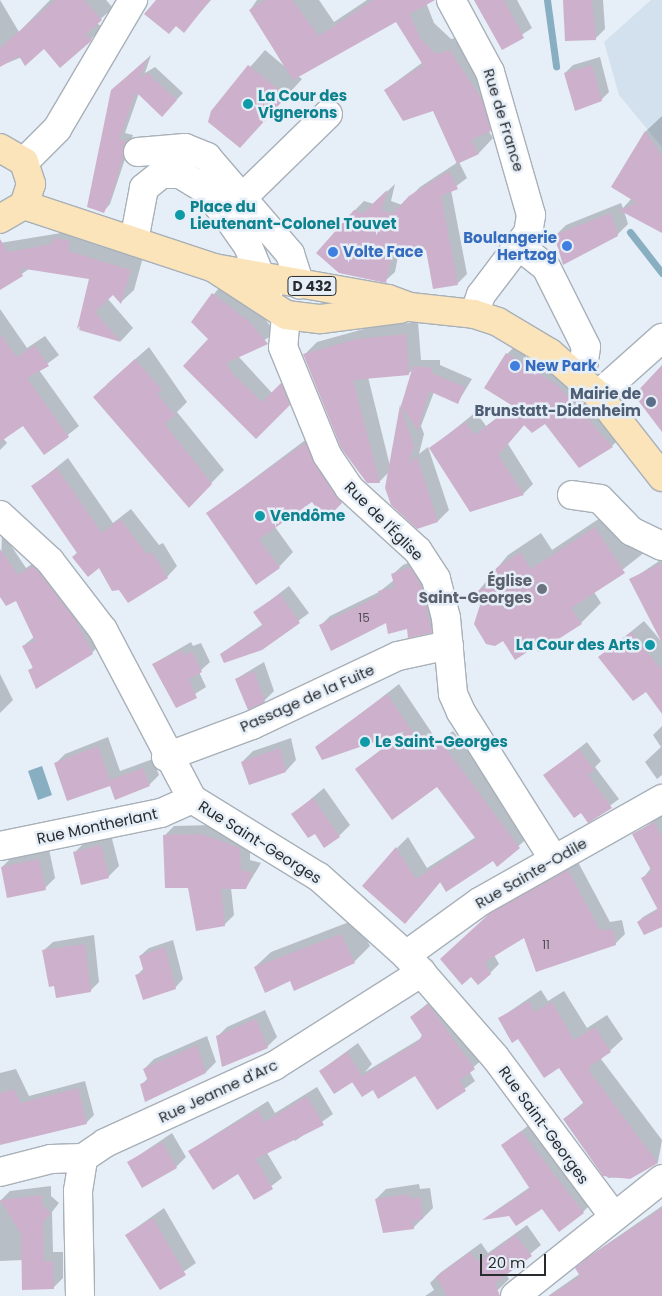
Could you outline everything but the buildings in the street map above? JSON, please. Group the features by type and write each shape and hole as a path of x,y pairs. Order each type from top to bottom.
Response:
{"main road":[{"path":"0,148 24,162 31,184 24,205 0,220"},
{"name":"D 432","path":"24,205 214,268 259,274 300,284 388,299 410,307 474,314 542,349 576,374 598,395 662,477"},
{"name":"D 432","path":"214,268 280,312 321,319 410,307"}],"street":[{"path":"24,162 57,129 132,0"},
{"name":"Rue de France","path":"451,0 490,72 510,133 531,215 519,246 481,295 474,314"},
{"path":"242,198 328,114"},
{"path":"138,152 185,148 207,157 290,254 300,284"},
{"path":"134,241 144,188 161,174 180,174 202,187 229,219 280,312"},
{"path":"519,246 546,267 586,347 584,362 576,374"},
{"name":"Rue de l'Église","path":"280,312 283,346 327,455 349,488 418,551 436,579 449,645 453,694 460,712 552,858"},
{"path":"598,395 662,338"},
{"path":"572,495 600,499 631,531 662,546"},
{"name":"Rue Saint-Georges","path":"0,515 50,561 103,630 166,757 192,800 319,877 414,964 495,1057 612,1214"},
{"name":"Passage de la Fuite","path":"166,757 252,725 398,656 449,645"},
{"name":"Rue Sainte-Odile","path":"414,964 481,901 552,858 662,799"},
{"name":"Rue Montherlant","path":"0,846 161,812 192,800"},
{"name":"Rue Jeanne d'Arc","path":"83,1158 105,1143 274,1066 414,964"},
{"path":"0,1172 51,1159 83,1158 78,1191 80,1296"},
{"path":"515,1296 612,1214 662,1179"}],"shaded area":[{"path":"651,0 662,0 662,147 619,95 604,42"}],"water":[{"path":"42,766 52,795 38,800 28,771"}],"waterway":[{"path":"547,0 556,66"},
{"path":"630,232 662,273"}],"place":[{"name":"La Cour des Vignerons","path":"248,104"},
{"name":"Place du Lieutenant-Colonel Touvet","path":"180,215"},
{"name":"Boulangerie Hertzog","path":"567,246"},
{"name":"Volte Face","path":"333,252"},
{"name":"New Park","path":"515,366"},
{"name":"Mairie de Brunstatt-Didenheim","path":"651,402"},
{"name":"Vendôme","path":"260,516"},
{"name":"Église Saint-Georges","path":"542,589"},
{"name":"La Cour des Arts","path":"650,645"},
{"name":"Le Saint-Georges","path":"365,742"}]}
